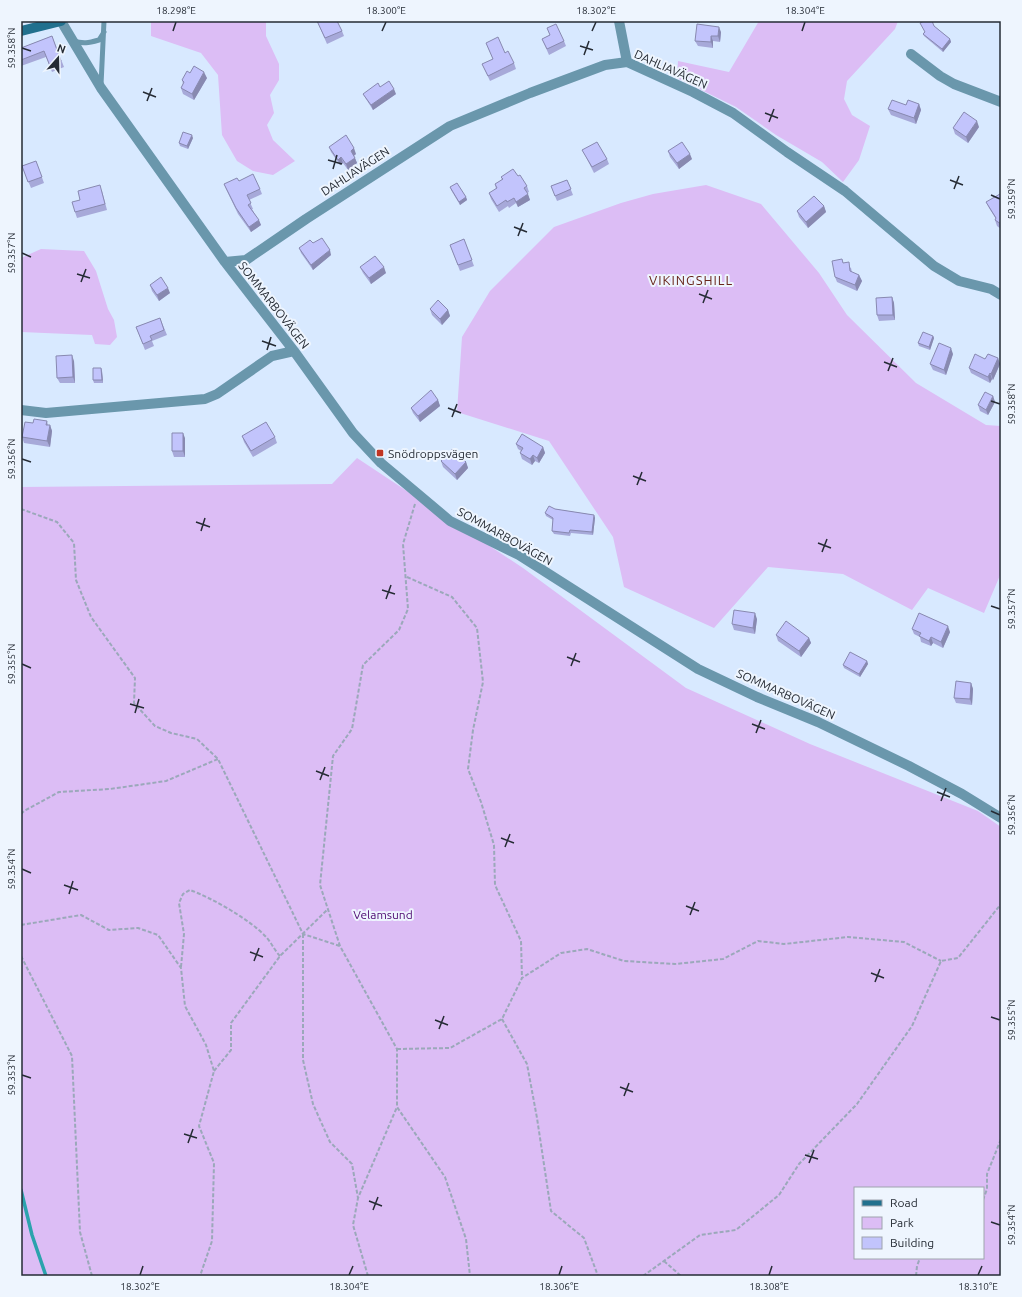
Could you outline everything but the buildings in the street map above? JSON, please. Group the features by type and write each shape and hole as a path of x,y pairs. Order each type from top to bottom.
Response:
{"street":[{"path":"21,31 61,21"},
{"name":"SOMMARBOVÄGEN","path":"61,21 101,88 225,262 294,351 353,433 382,462 418,494 450,521 519,555 698,669 757,697 818,722 909,766 962,794 1001,818"},
{"path":"619,21 627,62"},
{"path":"911,54 936,73 954,84 1001,102"},
{"name":"DAHLIAVÄGEN","path":"225,262 246,260 306,219 450,126 530,93 606,65 627,62 693,92 733,113 845,191 934,266 959,281 991,289 1001,295"},
{"path":"21,410 46,413 205,399 217,394 272,356 294,351"}],"lane":[{"path":"101,88 104,21"},
{"path":"72,40 85,44 93,42 99,40 104,31"}],"path":[{"path":"368,1276 353,1224 358,1198 397,1107 397,1049 340,946 320,885 333,756 352,729 363,665 399,630 408,609 403,544 418,494"},
{"path":"21,509 57,522 74,543 76,580 91,617 135,678 134,703 155,726 171,733 197,739 218,759 303,934 303,1060 313,1104 330,1142 352,1164 358,1198"},
{"path":"397,1049 450,1048 502,1019 522,978 521,941 495,885 494,845 481,802 468,769 472,730 484,682 477,628 452,598 406,577"},
{"path":"21,814 59,792 110,790 166,781 218,759"},
{"path":"214,1071 206,1045 185,1006 181,968 184,934 179,903 183,894 190,890 199,893 240,916 267,938 280,956"},
{"path":"522,978 561,953 587,949 624,961 675,964 723,959 758,941 784,944 848,937 904,942 941,961 958,958 1001,904"},
{"path":"200,1276 212,1241 214,1163 199,1126 214,1071 231,1050 231,1023 280,956 328,909"},
{"path":"21,925 81,915 109,930 138,928 158,936 181,968"},
{"path":"303,934 340,946"},
{"path":"21,956 72,1056 80,1232 92,1276"},
{"path":"643,1276 700,1235 736,1230 779,1195 799,1164 857,1104 912,1026 941,961"},
{"path":"502,1019 527,1064 551,1211 584,1238 598,1276"},
{"path":"397,1107 445,1177 466,1239 470,1276"},
{"path":"984,1197 987,1189 987,1174 1001,1139"},
{"path":"916,1276 920,1259"},
{"path":"664,1261 681,1276"}],"green space":[{"path":"151,21 266,21 266,36 279,64 279,80 270,95 274,113 267,125 273,140 295,161 273,175 253,171 237,161 222,135 218,75 201,53 151,36"},
{"path":"759,21 898,21 895,29 847,81 844,99 852,115 870,126 859,160 843,182 822,162 776,135 736,107 677,78 678,61 729,72"},
{"path":"706,185 761,204 819,273 847,315 916,383 986,425 1001,426 1001,573 984,613 928,588 912,610 843,574 768,567 714,628 624,587 613,537 549,441 457,412 462,337 490,291 554,227 621,203 653,194"},
{"path":"41,249 84,251 96,271 108,309 114,320 117,337 110,345 95,344 92,335 21,332 21,258"},
{"name":"Velamsund","path":"357,458 523,568 686,688 810,744 978,811 1001,827 1001,1276 21,1276 21,487 332,484"}],"waterway":[{"path":"21,1190 32,1235 46,1276"}],"place":[{"name":"Snödroppsvägen","path":"380,453"}],"district":[{"name":"VIKINGSHILL","path":"691,280"}]}
